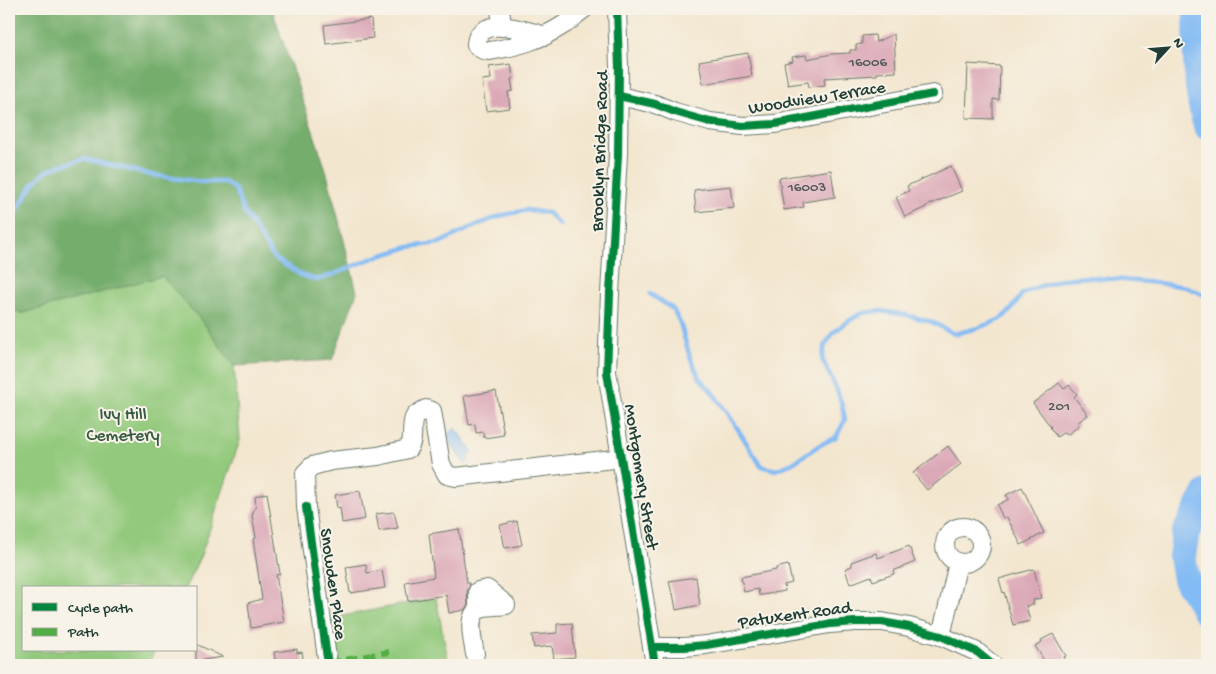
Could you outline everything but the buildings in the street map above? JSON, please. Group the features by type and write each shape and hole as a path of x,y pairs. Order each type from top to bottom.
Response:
{"street":[{"path":"500,9 502,27"},
{"path":"544,36 532,32 494,26 482,30 476,45 484,51 530,42 544,36 567,23 584,9"},
{"name":"Brooklyn Bridge Road","path":"610,293 617,174 619,96 617,9"},
{"name":"Woodview Terrace","path":"619,96 655,104 710,122 743,126 775,124 933,94"},
{"name":"Montgomery Street","path":"610,293 608,372 655,665"},
{"name":"Snowden Place","path":"328,665 306,507 305,473 312,466 331,461 378,456 408,449 412,444 414,418 426,409 432,411 441,464 447,475 456,477 622,458"},
{"path":"941,636 958,563"},
{"path":"475,654 470,630 474,615 481,608"},
{"name":"Patuxent Road","path":"652,647 706,645 798,628 855,622 882,622 941,636 976,652 993,665"}],"green space":[{"path":"9,9 272,9 326,170 357,292 332,360 234,366 205,325 162,276 23,313 9,310"},
{"name":"Ivy Hill Cemetery","path":"162,275 205,325 234,366 240,440 201,555 186,586 22,586 22,652 154,652 148,665 9,665 9,310 23,313"},
{"path":"436,598 449,665 328,665 322,620"}],"water":[{"path":"456,428 473,452 468,456 469,461 465,464 445,436"}],"waterway":[{"path":"1196,9 1198,76 1201,102 1207,126"},
{"path":"9,227 33,184 45,172 61,165 85,159 152,175 202,182 225,182 235,189 243,210 274,258 301,275 317,280 373,258 409,247 439,243 500,216 527,210 548,213 560,225"},
{"path":"650,294 673,309 680,323 690,357 699,377 734,423 761,466 776,470 793,463 818,446 836,437 845,420 837,390 822,359 825,345 834,332 862,313 880,311 906,315 932,322 954,334 978,328 1001,319 1011,310 1022,294 1063,279 1087,277 1158,283 1186,287 1207,296"},
{"path":"1207,493 1186,532 1182,556 1186,579 1207,613"}],"marked path":[{"path":"328,663 389,652"}],"cycle path":[{"path":"617,9 619,67 618,155 607,372 655,665"},
{"path":"619,96 655,104 710,122 743,126 775,124 933,94"},
{"path":"306,507 328,665"},
{"path":"652,647 706,645 830,624 882,622 941,636 977,652 993,665"}]}
